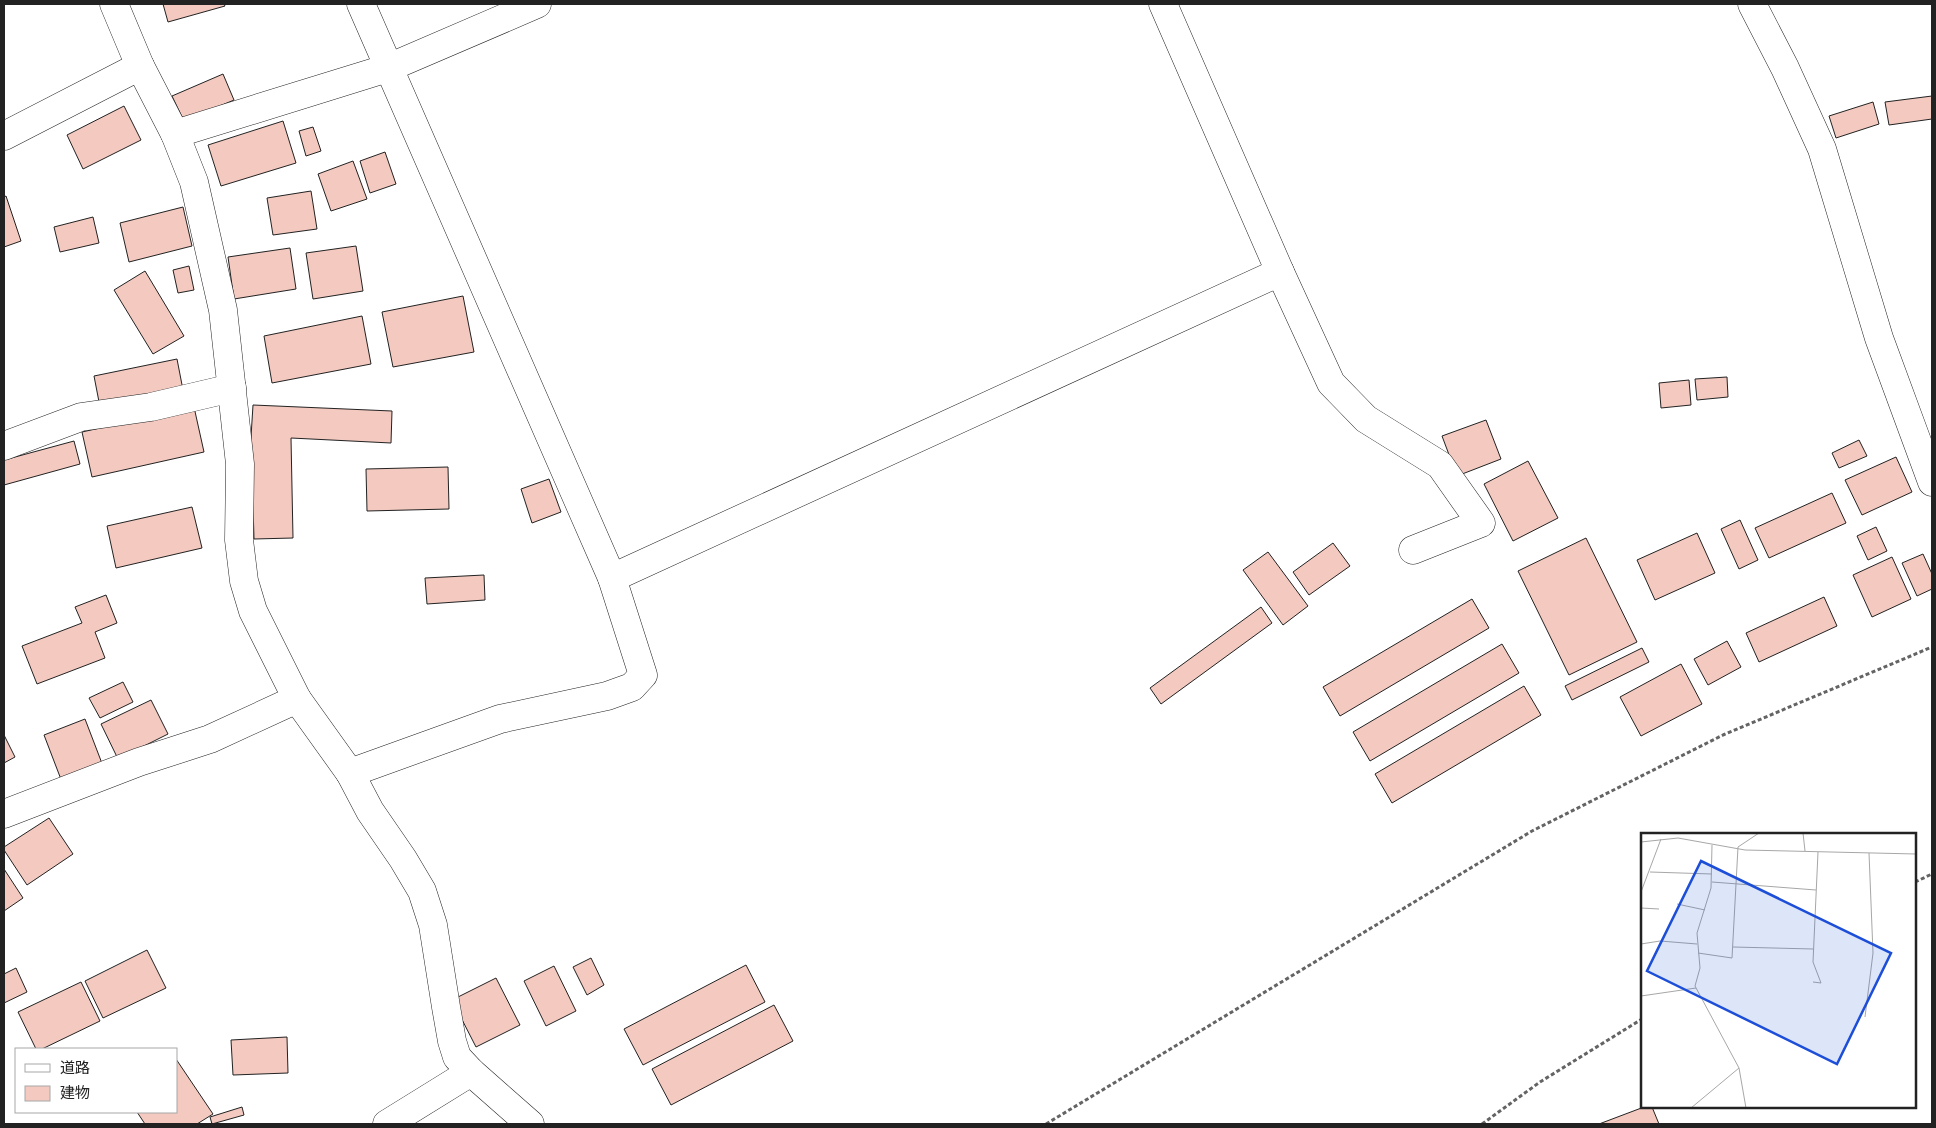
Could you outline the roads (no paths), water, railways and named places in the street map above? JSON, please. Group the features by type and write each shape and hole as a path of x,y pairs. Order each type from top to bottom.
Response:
{"street":[{"path":"114,4 140,66 175,134 194,182 223,310 240,464 239,540 244,581 253,611 298,699 350,773 370,811 403,858 422,891 433,925 452,1041 457,1057 471,1072 530,1124"},
{"path":"350,773 500,719 607,696 632,687 643,675 612,578 361,4"},
{"path":"175,134 388,68 536,4"},
{"path":"1163,4 1331,384 1366,419 1440,465 1481,523 1413,550"},
{"path":"1752,4 1785,68 1822,149 1879,338 1932,482"},
{"path":"4,136 140,66"},
{"path":"612,578 1280,272"},
{"path":"4,446 82,417 151,407 232,388"},
{"path":"4,814 139,762 210,739 298,699"},
{"path":"387,1124 471,1072"}]}
